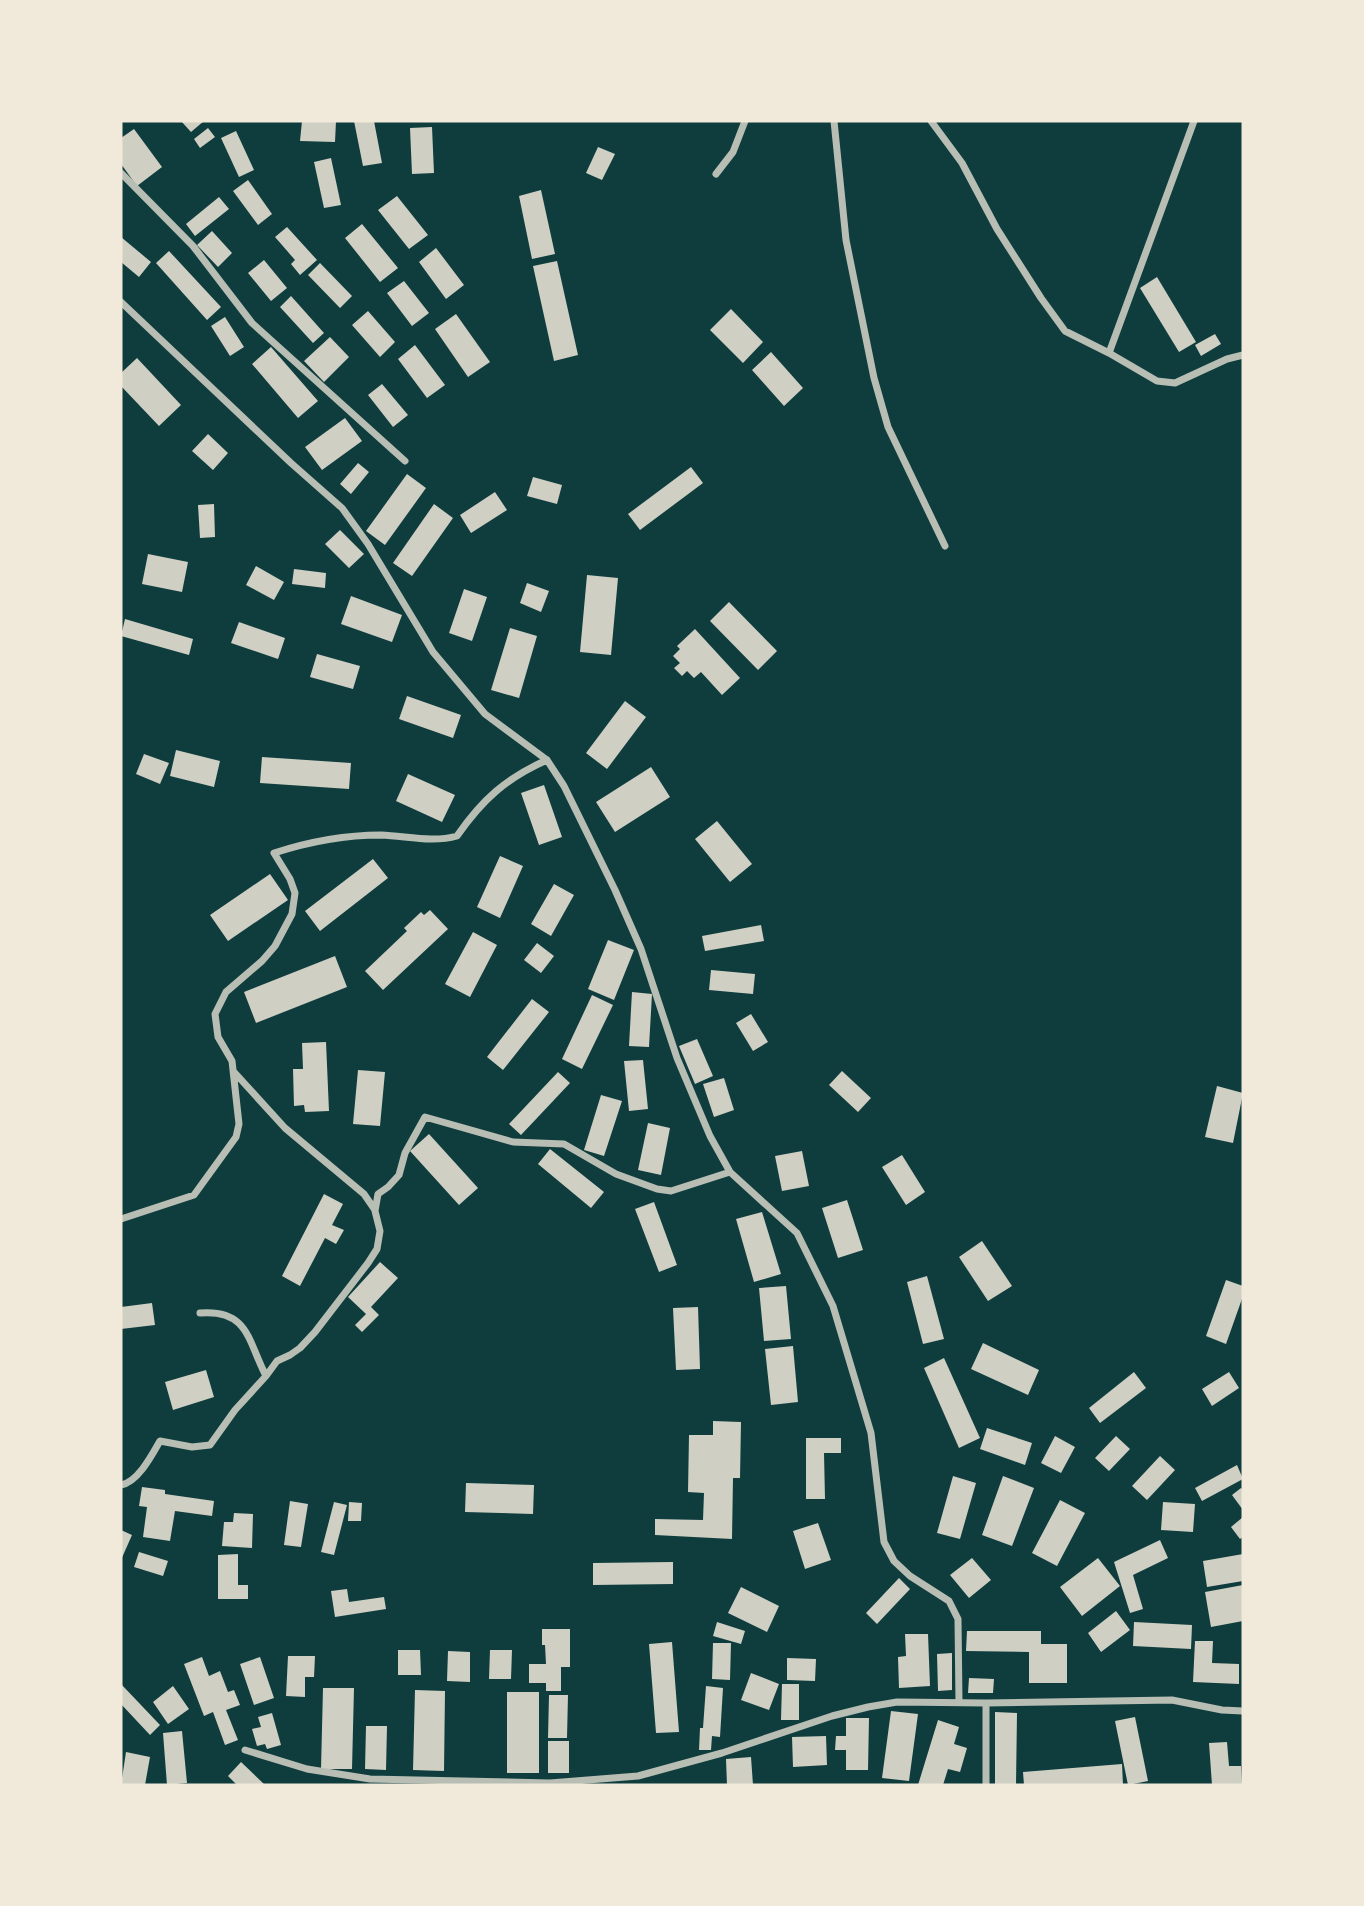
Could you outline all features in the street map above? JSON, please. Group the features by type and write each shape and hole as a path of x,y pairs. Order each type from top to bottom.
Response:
{"street":[{"path":"716,174 733,152 745,121"},
{"path":"834,121 846,240 874,378 888,427 945,546"},
{"path":"931,121 962,163 996,229 1065,331 1157,382 1175,383 1227,359 1243,355"},
{"path":"1109,353 1194,121"},
{"path":"121,173 193,246 252,323 405,461"},
{"path":"121,303 342,508 368,544 433,652 485,714 547,760 564,786 636,937 677,1058 710,1136 730,1172 797,1233 833,1306 871,1433 884,1542 894,1561 911,1576 949,1601 958,1619 959,1702"},
{"path":"121,1219 194,1195 236,1137 239,1124 232,1061 218,1037 215,1014 226,992 275,946 292,914 295,893 274,853 308,842 343,838 380,835 444,840 457,836 474,812 501,786 526,769 547,760"},
{"path":"233,1072 285,1128 364,1194 375,1210"},
{"path":"121,1485 127,1484 143,1469 160,1441 192,1447 210,1445 276,1361 290,1355 308,1340 377,1249 380,1231 375,1210 377,1194 399,1175 405,1153 425,1117 513,1142 564,1144 616,1174 657,1189 671,1191 730,1172"},
{"path":"201,1313 226,1313 237,1320 247,1333 266,1376"},
{"path":"245,1750 307,1769 370,1779 550,1783 638,1776 722,1753 832,1716 897,1702 1172,1700 1222,1710 1243,1711"},
{"path":"986,1703 986,1785"}],"building":[{"path":"181,121 204,121 191,132"},
{"path":"302,121 336,121 335,142 300,141"},
{"path":"354,121 374,121 382,163 363,166"},
{"path":"432,127 434,173 412,174 410,128"},
{"path":"208,128 215,137 200,148 194,139"},
{"path":"134,129 162,167 137,186 121,164 121,138"},
{"path":"236,131 254,170 239,177 221,138"},
{"path":"598,147 615,154 602,180 586,173"},
{"path":"331,158 341,205 324,208 314,162"},
{"path":"248,180 272,214 258,225 233,191"},
{"path":"541,190 555,254 532,259 519,196"},
{"path":"397,196 428,235 409,249 378,210"},
{"path":"219,197 229,209 195,236 186,224"},
{"path":"362,224 398,268 380,282 345,238"},
{"path":"287,227 317,260 300,275 291,264 295,260 275,237"},
{"path":"212,231 232,253 218,267 197,245"},
{"path":"121,237 151,262 139,277 121,262"},
{"path":"436,248 464,285 446,299 419,262"},
{"path":"169,251 221,307 207,320 156,263"},
{"path":"264,260 287,288 271,301 248,273"},
{"path":"557,261 578,355 554,361 533,266"},
{"path":"320,263 352,296 340,308 308,275"},
{"path":"1157,277 1196,342 1179,352 1140,288"},
{"path":"404,281 429,313 412,326 387,293"},
{"path":"291,296 324,333 313,343 280,307"},
{"path":"731,309 763,342 743,363 710,330"},
{"path":"368,311 395,342 380,357 352,325"},
{"path":"456,314 490,362 468,377 435,329"},
{"path":"225,317 244,347 230,356 211,326"},
{"path":"1215,334 1221,344 1201,356 1195,345"},
{"path":"330,337 349,357 324,382 304,361"},
{"path":"415,345 445,385 427,398 398,359"},
{"path":"271,347 318,401 298,418 252,364"},
{"path":"771,352 803,388 784,406 752,370"},
{"path":"137,358 181,405 159,426 121,386 121,373"},
{"path":"382,384 408,415 393,427 368,395"},
{"path":"345,418 362,441 322,470 305,447"},
{"path":"208,434 228,453 213,470 192,451"},
{"path":"358,463 369,472 351,494 340,484"},
{"path":"691,467 703,483 640,530 628,514"},
{"path":"407,474 426,488 385,545 366,531"},
{"path":"533,477 562,485 557,504 527,496"},
{"path":"495,492 507,510 471,533 460,515"},
{"path":"214,504 215,537 200,538 198,505"},
{"path":"434,504 453,518 412,576 393,563"},
{"path":"340,530 364,554 349,568 325,544"},
{"path":"148,554 188,562 182,592 142,584"},
{"path":"256,566 284,582 274,600 246,585"},
{"path":"294,569 326,573 325,588 292,584"},
{"path":"587,575 618,578 611,655 580,652"},
{"path":"527,583 549,591 541,612 520,603"},
{"path":"464,589 487,597 472,641 449,633"},
{"path":"351,596 402,615 392,642 341,624"},
{"path":"729,602 777,651 758,670 710,621"},
{"path":"125,619 193,639 189,655 121,636"},
{"path":"239,622 285,638 278,659 231,643"},
{"path":"510,628 537,636 519,698 491,690"},
{"path":"695,629 740,678 722,695 701,672 694,678 687,671 682,676 674,668 680,663 673,656 680,649 677,646"},
{"path":"317,654 360,666 353,689 310,677"},
{"path":"407,696 461,715 453,738 399,719"},
{"path":"625,701 646,717 607,769 586,753"},
{"path":"176,750 220,761 214,787 170,776"},
{"path":"144,754 169,763 160,784 136,774"},
{"path":"262,757 351,763 349,789 260,783"},
{"path":"651,767 670,797 615,832 596,802"},
{"path":"408,774 455,795 442,822 396,801"},
{"path":"544,785 562,837 539,845 521,793"},
{"path":"717,821 752,864 730,882 695,839"},
{"path":"500,856 523,866 500,918 477,907"},
{"path":"373,859 388,878 320,931 305,911"},
{"path":"270,874 288,900 228,941 210,915"},
{"path":"554,884 574,895 551,936 531,924"},
{"path":"430,910 448,929 383,990 365,971 407,931 404,928 421,912 424,915"},
{"path":"761,925 764,941 705,951 702,936"},
{"path":"473,932 497,945 470,997 445,984"},
{"path":"608,940 634,950 614,1000 588,989"},
{"path":"537,943 554,956 541,973 524,960"},
{"path":"335,956 347,987 256,1023 244,992"},
{"path":"711,970 755,974 753,994 709,990"},
{"path":"632,992 652,994 649,1047 629,1046"},
{"path":"592,995 613,1005 582,1069 562,1059"},
{"path":"532,999 549,1012 503,1070 487,1057"},
{"path":"751,1014 768,1042 753,1051 736,1023"},
{"path":"697,1039 713,1076 695,1084 679,1046"},
{"path":"326,1042 329,1111 305,1112 304,1105 294,1106 293,1069 303,1069 302,1043"},
{"path":"643,1060 648,1109 629,1111 624,1061"},
{"path":"358,1070 385,1072 380,1126 353,1124"},
{"path":"842,1071 871,1098 858,1112 829,1085"},
{"path":"558,1072 570,1083 521,1135 509,1124"},
{"path":"724,1078 734,1110 714,1117 703,1084"},
{"path":"1217,1086 1243,1093 1233,1143 1205,1137"},
{"path":"601,1095 622,1101 604,1156 584,1150"},
{"path":"648,1123 670,1128 661,1175 638,1170"},
{"path":"429,1134 478,1188 459,1205 410,1151"},
{"path":"550,1149 604,1192 591,1208 538,1164"},
{"path":"802,1151 809,1186 782,1191 775,1156"},
{"path":"902,1155 925,1192 906,1205 882,1167"},
{"path":"324,1194 343,1204 332,1225 344,1230 336,1244 325,1238 300,1286 282,1276"},
{"path":"847,1200 863,1250 838,1258 822,1208"},
{"path":"654,1202 677,1265 659,1272 635,1209"},
{"path":"762,1212 781,1274 754,1282 736,1219"},
{"path":"982,1241 1012,1286 988,1301 959,1257"},
{"path":"380,1262 398,1278 371,1307 379,1315 362,1332 355,1325 366,1314 348,1297"},
{"path":"927,1276 944,1339 923,1344 907,1282"},
{"path":"1226,1280 1243,1286 1243,1296 1226,1344 1206,1336"},
{"path":"786,1286 791,1339 764,1341 759,1288"},
{"path":"152,1303 155,1325 121,1329 121,1307"},
{"path":"698,1307 700,1369 676,1370 673,1308"},
{"path":"983,1343 1039,1370 1028,1395 971,1369"},
{"path":"793,1346 798,1402 771,1405 765,1349"},
{"path":"944,1358 980,1438 959,1448 924,1368"},
{"path":"206,1370 214,1397 173,1410 165,1382"},
{"path":"1134,1372 1146,1388 1100,1423 1089,1408"},
{"path":"1229,1372 1239,1388 1212,1406 1202,1389"},
{"path":"713,1421 741,1422 740,1478 733,1478 732,1539 655,1535 655,1519 703,1520 704,1493 688,1492 689,1435 713,1435"},
{"path":"987,1428 1032,1443 1025,1465 980,1449"},
{"path":"1055,1436 1075,1447 1061,1473 1041,1463"},
{"path":"1116,1436 1130,1449 1109,1471 1095,1458"},
{"path":"806,1438 841,1438 841,1453 824,1453 825,1499 806,1499"},
{"path":"1160,1456 1175,1470 1147,1500 1132,1486"},
{"path":"1237,1465 1243,1479 1202,1501 1195,1488"},
{"path":"953,1476 976,1483 960,1539 937,1533"},
{"path":"1003,1476 1034,1488 1012,1546 982,1535"},
{"path":"466,1483 534,1485 533,1514 465,1512"},
{"path":"142,1487 165,1490 165,1494 214,1501 212,1516 175,1511 170,1541 143,1537 147,1507 139,1506"},
{"path":"1241,1488 1243,1490 1243,1510 1232,1495"},
{"path":"1060,1500 1085,1513 1057,1566 1032,1553"},
{"path":"290,1501 308,1504 301,1547 284,1545"},
{"path":"334,1502 347,1505 334,1555 321,1552"},
{"path":"349,1502 362,1503 361,1521 348,1521"},
{"path":"1163,1502 1195,1504 1193,1532 1161,1530"},
{"path":"234,1513 253,1514 252,1548 222,1546 224,1522 233,1522"},
{"path":"1243,1517 1243,1537 1240,1539 1231,1527"},
{"path":"818,1523 831,1560 805,1569 793,1531"},
{"path":"121,1530 132,1535 121,1560"},
{"path":"1160,1540 1168,1558 1133,1575 1143,1609 1130,1613 1114,1562"},
{"path":"139,1552 168,1561 163,1576 134,1567"},
{"path":"238,1554 238,1585 248,1585 248,1599 218,1599 218,1555"},
{"path":"1243,1554 1243,1581 1207,1587 1203,1561"},
{"path":"972,1558 991,1580 969,1598 950,1575"},
{"path":"1098,1558 1120,1586 1082,1616 1060,1587"},
{"path":"673,1562 673,1584 593,1585 593,1563"},
{"path":"899,1578 910,1589 877,1624 866,1613"},
{"path":"1243,1585 1243,1621 1211,1627 1205,1592"},
{"path":"741,1587 779,1606 767,1632 728,1613"},
{"path":"347,1589 349,1602 384,1597 386,1609 335,1617 331,1591"},
{"path":"1116,1611 1130,1630 1101,1652 1088,1633"},
{"path":"717,1622 745,1631 741,1644 713,1636"},
{"path":"1134,1622 1192,1625 1191,1649 1133,1646"},
{"path":"542,1629 570,1629 570,1667 561,1667 561,1691 546,1691 546,1683 529,1683 529,1664 546,1664"},
{"path":"967,1631 1041,1631 1041,1644 1067,1644 1067,1683 1029,1683 1029,1652 966,1651"},
{"path":"905,1634 928,1634 930,1686 899,1688 898,1657 906,1656"},
{"path":"1195,1641 1213,1641 1212,1663 1239,1664 1239,1684 1193,1682"},
{"path":"672,1642 679,1732 656,1733 649,1644"},
{"path":"713,1643 731,1643 730,1680 712,1679"},
{"path":"398,1650 420,1650 421,1675 398,1675"},
{"path":"490,1650 512,1650 511,1679 489,1679"},
{"path":"448,1651 470,1652 470,1682 447,1681"},
{"path":"952,1653 952,1690 938,1691 937,1654"},
{"path":"288,1656 315,1656 314,1677 305,1677 305,1697 286,1696"},
{"path":"202,1657 209,1676 220,1671 228,1692 234,1690 240,1705 226,1710 238,1740 225,1745 213,1712 204,1716 184,1664"},
{"path":"260,1657 274,1698 254,1705 240,1664"},
{"path":"787,1658 816,1659 815,1681 787,1680"},
{"path":"751,1673 779,1684 769,1710 741,1700"},
{"path":"969,1678 994,1679 993,1693 968,1693"},
{"path":"121,1684 160,1725 150,1735 121,1704"},
{"path":"782,1684 799,1684 799,1720 781,1720"},
{"path":"173,1686 189,1709 168,1724 153,1702"},
{"path":"706,1686 723,1688 720,1737 712,1736 711,1750 699,1750 700,1728 703,1728"},
{"path":"323,1688 354,1688 352,1769 321,1769"},
{"path":"415,1690 445,1691 444,1771 413,1770"},
{"path":"507,1692 539,1692 539,1773 507,1773"},
{"path":"549,1695 568,1695 567,1738 548,1738"},
{"path":"891,1711 918,1714 909,1781 882,1778"},
{"path":"995,1712 1017,1713 1016,1785 995,1785"},
{"path":"272,1713 281,1745 267,1749 265,1744 257,1746 252,1729 261,1727 258,1717"},
{"path":"1135,1717 1148,1781 1128,1785 1115,1721"},
{"path":"846,1718 869,1718 868,1770 846,1770 846,1750 835,1750 836,1736 846,1736"},
{"path":"938,1720 959,1727 954,1744 967,1748 960,1772 948,1769 943,1785 918,1785"},
{"path":"366,1726 387,1726 386,1770 365,1769"},
{"path":"182,1731 187,1783 167,1785 163,1733"},
{"path":"826,1736 827,1765 793,1767 792,1737"},
{"path":"548,1741 569,1741 569,1773 548,1773"},
{"path":"1227,1742 1229,1766 1241,1766 1242,1785 1212,1785 1209,1743"},
{"path":"126,1752 150,1757 145,1785 121,1785"},
{"path":"751,1757 753,1785 727,1785 726,1759"},
{"path":"241,1762 265,1785 237,1785 228,1776"},
{"path":"1122,1764 1123,1785 1024,1785 1023,1772"}]}
